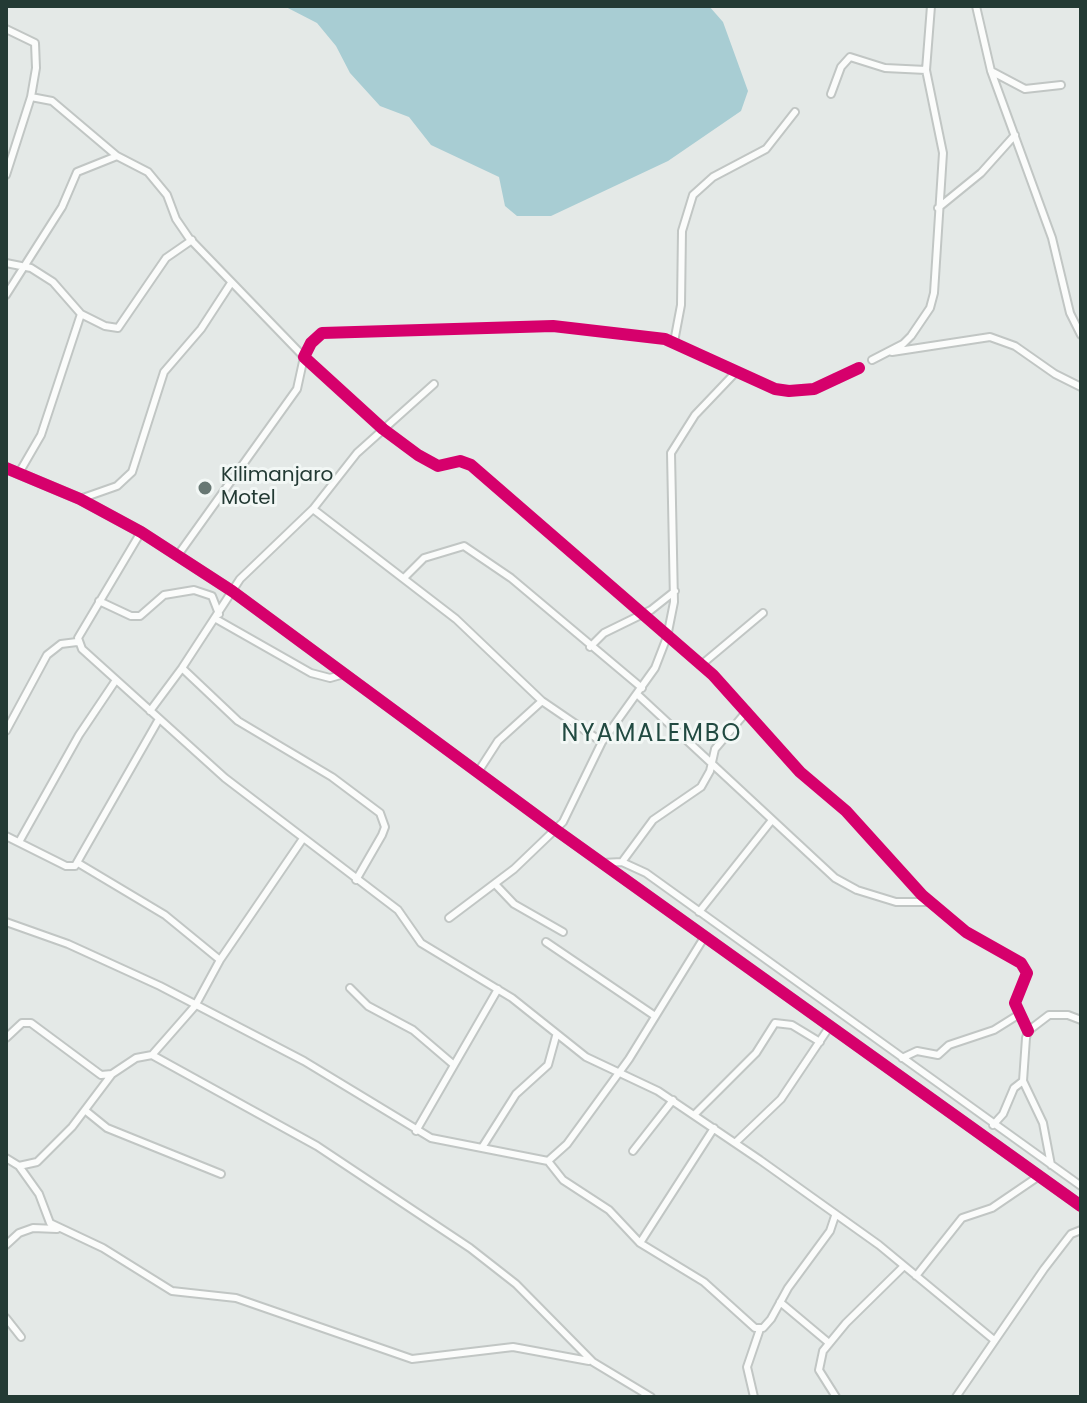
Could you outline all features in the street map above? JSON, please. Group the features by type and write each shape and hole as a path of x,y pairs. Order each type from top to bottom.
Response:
{"street":[{"path":"891,352 911,336 930,308 934,293 943,153 926,70 931,6"},
{"path":"976,6 991,71 1055,245 1070,313 1081,335"},
{"path":"6,29 35,43 36,68 31,97 6,175"},
{"path":"831,94 841,67 850,57 885,68 926,70"},
{"path":"991,71 1025,89 1061,85"},
{"path":"31,97 42,97 57,105 117,156 150,174 169,198 176,219 231,283 304,357 383,429 433,465 442,467 460,461 471,465 701,665 747,711 800,772 846,811 887,860 930,902 956,925 1014,957 1026,969 1015,1003 1028,1031 1023,1081 1043,1123 1051,1165"},
{"path":"674,342 681,305 682,231 693,195 713,177 766,149 795,112"},
{"path":"938,208 981,173 1015,135"},
{"path":"6,295 62,207 77,172 117,156"},
{"path":"6,263 23,267 53,282 81,314 105,326 118,328 166,258 192,240"},
{"path":"80,499 117,486 132,472 164,372 201,329 231,283"},
{"path":"19,473 41,435 81,314"},
{"path":"178,555 297,389 304,357 311,343 322,333 553,326 674,342 775,389 802,391 826,385 859,368"},
{"path":"872,360 891,352 990,337 1015,346 1081,387"},
{"path":"449,918 495,884 556,830 602,742 640,692 667,637 675,591 669,473 671,453 695,415 736,372"},
{"path":"150,711 252,566 313,509 357,453 434,384"},
{"path":"6,468 80,499 141,532 232,591 556,830 1081,1206"},
{"path":"313,509 456,619 542,701 602,742"},
{"path":"77,642 141,532"},
{"path":"405,577 424,558 464,546 511,578 590,647 772,820 846,884 905,904 930,902"},
{"path":"99,601 131,616 140,616 164,595 194,590 212,596 217,616 311,673 330,678 344,674"},
{"path":"590,647 604,633 641,615 675,591"},
{"path":"701,665 763,613"},
{"path":"77,642 159,719 302,840 398,910 421,943 498,989 556,1036 618,1075 673,1100 695,1114 904,1266 994,1340"},
{"path":"6,731 50,651 61,644 77,642"},
{"path":"182,668 238,721 316,767 380,813 385,827 356,880"},
{"path":"19,842 79,735 116,680"},
{"path":"478,772 498,741 542,701"},
{"path":"622,862 653,820 701,787 720,741 747,711"},
{"path":"6,836 73,867 159,719"},
{"path":"699,912 772,820"},
{"path":"19,1166 37,1162 86,1111 112,1074 136,1058 152,1055 195,1006 220,960 302,840"},
{"path":"602,863 622,862 637,867 1081,1186"},
{"path":"78,863 165,915 220,960"},
{"path":"495,884 514,904 563,932"},
{"path":"6,922 68,944 304,1061 416,1131 446,1141 548,1161 567,1144 618,1075 705,936"},
{"path":"546,942 655,1016"},
{"path":"350,988 368,1006 413,1030 454,1065"},
{"path":"416,1131 498,989"},
{"path":"902,1058 917,1051 938,1055 949,1045 994,1030 1018,1015"},
{"path":"1028,1031 1049,1015 1068,1015 1081,1020"},
{"path":"6,1038 22,1023 31,1023 93,1071 112,1074"},
{"path":"695,1114 756,1053 775,1023 792,1025 820,1042"},
{"path":"735,1143 781,1099 830,1026"},
{"path":"483,1146 516,1094 548,1065 556,1036"},
{"path":"152,1055 317,1146 427,1216 516,1284 593,1362 651,1397"},
{"path":"993,1125 1003,1114 1014,1088 1023,1081"},
{"path":"633,1151 673,1100"},
{"path":"86,1111 107,1128 221,1174"},
{"path":"640,1243 714,1128"},
{"path":"6,1158 19,1166 39,1194 43,1213 59,1230"},
{"path":"548,1161 557,1175 609,1210 640,1243 704,1282 750,1326 760,1329"},
{"path":"916,1276 962,1218 992,1208 1039,1176"},
{"path":"33,1228 43,1213"},
{"path":"754,1397 747,1367 760,1329 771,1319 830,1231 835,1216"},
{"path":"6,1245 19,1233 33,1228 59,1230 103,1248 160,1287 236,1298 393,1355 425,1359 513,1347 593,1362"},
{"path":"956,1397 1063,1244 1074,1231 1081,1230"},
{"path":"836,1397 819,1370 820,1358 829,1343 904,1266"},
{"path":"780,1302 829,1343"},
{"path":"6,1318 21,1337"}],"water":[{"path":"284,6 709,6 723,22 748,91 741,111 668,161 551,216 517,216 505,206 499,177 431,145 409,117 380,106 350,73 336,46 317,23"}],"cycle path":[{"path":"859,368 814,389 789,391 775,389 665,339 553,326 322,333 311,343 304,357 383,429 418,455 438,466 460,461 471,465 713,675 800,772 846,811 922,895 966,932 1021,963 1027,973 1015,1003 1028,1031"},
{"path":"6,468 80,499 141,532 232,591 556,830 1081,1206"}],"place":[{"name":"Kilimanjaro Motel","path":"205,488"}],"district":[{"name":"NYAMALEMBO","path":"652,735"}]}
